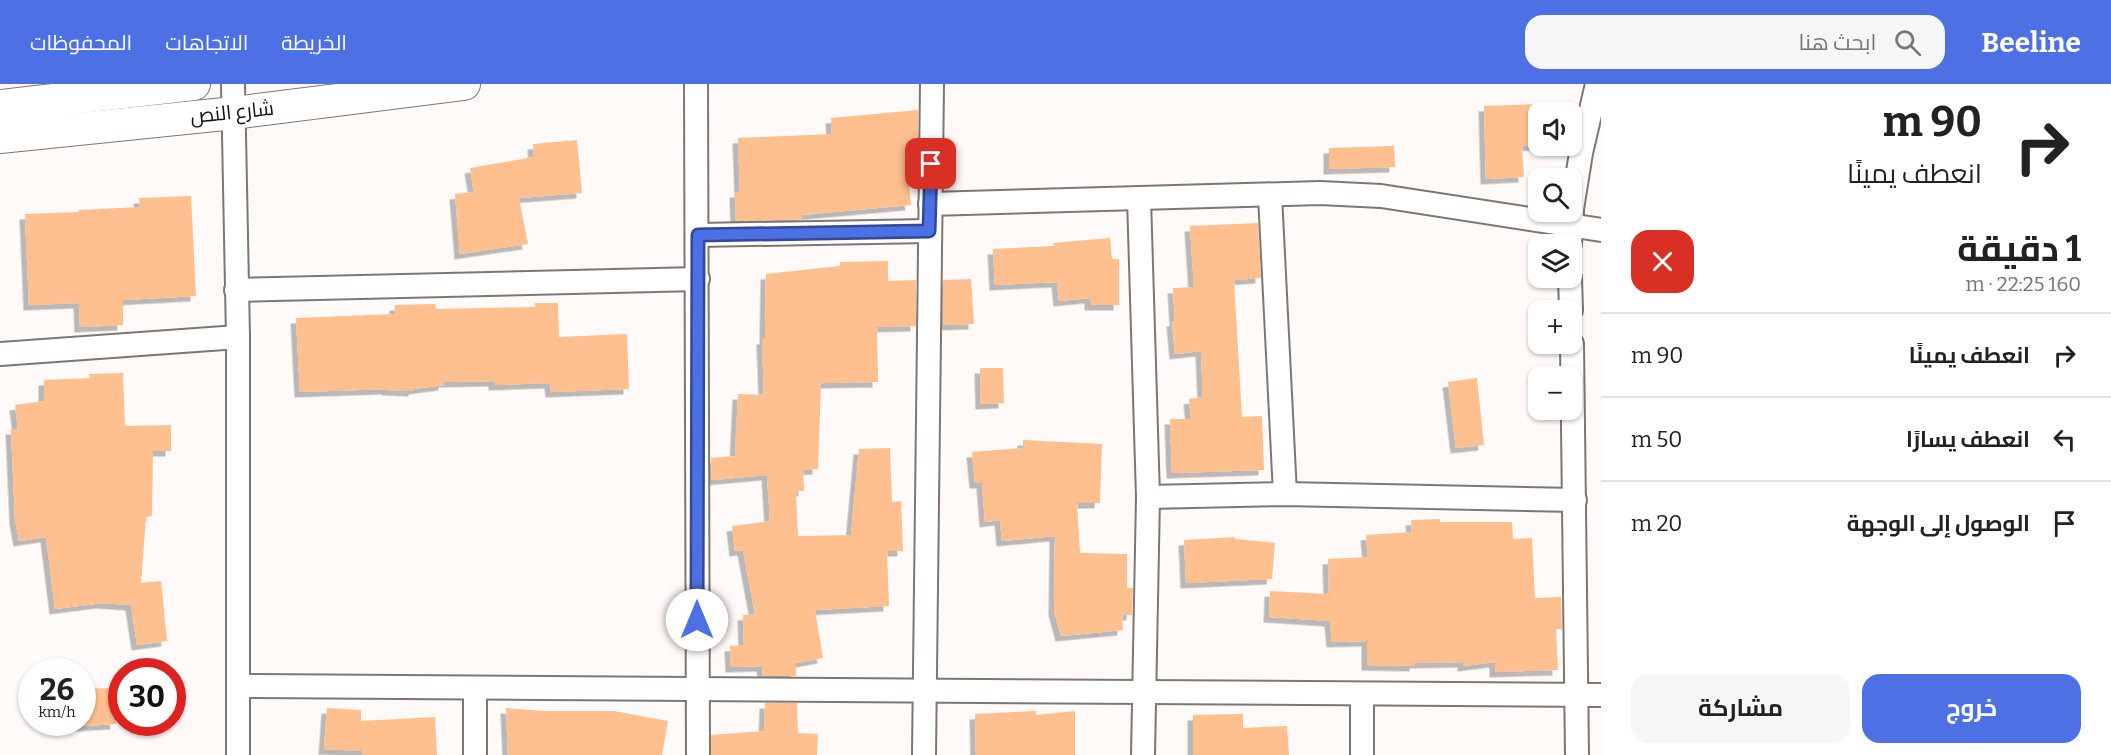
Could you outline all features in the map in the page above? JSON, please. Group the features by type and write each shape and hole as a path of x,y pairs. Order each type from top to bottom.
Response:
{"main road":[{"name":"شارع النص","path":"0,106 194,84"},
{"name":"شارع النص","path":"0,137 234,98 464,84"}],"street":[{"path":"696,84 698,755"},
{"path":"924,755 932,84"},
{"path":"1571,223 1581,153 1597,84"},
{"path":"234,98 238,337 238,755"},
{"path":"930,204 1320,194 1381,196 1571,223 1601,230"},
{"path":"1270,195 1285,494"},
{"path":"1139,198 1148,497 1143,755"},
{"path":"698,235 929,231"},
{"path":"236,290 698,279"},
{"path":"0,354 238,337"},
{"path":"1572,354 1577,755"},
{"path":"1148,497 1285,494 1575,500"},
{"path":"239,686 1601,695"},
{"path":"475,688 475,755"},
{"path":"1362,694 1362,755"}],"building":[{"path":"1528,104 1528,146 1522,146 1524,177 1486,179 1484,106"},
{"path":"918,110 918,146 905,147 911,205 801,215 802,219 736,221 735,192 740,192 738,138 832,134 831,118"},
{"path":"577,140 582,193 519,198 528,244 460,254 455,194 474,192 470,168 534,157 533,144"},
{"path":"1394,146 1395,167 1329,169 1329,148"},
{"path":"191,196 196,296 123,300 123,325 80,327 79,303 29,305 25,214 140,207 139,198"},
{"path":"1258,223 1261,278 1234,280 1242,417 1262,416 1264,470 1172,473 1170,419 1191,419 1189,399 1203,397 1201,351 1175,354 1172,321 1175,321 1173,288 1194,287 1190,226"},
{"path":"1110,238 1112,259 1119,259 1119,305 1090,305 1090,298 1059,301 1057,282 995,285 993,249 1054,246 1053,243"},
{"path":"888,261 888,281 916,280 916,326 877,327 878,382 821,384 818,469 803,470 804,491 796,491 798,536 851,535 859,449 890,448 892,502 901,501 903,551 887,551 889,606 815,610 823,658 796,663 796,676 763,676 762,666 731,667 730,646 744,645 743,615 755,614 743,550 735,551 732,526 770,521 767,475 712,480 711,458 735,456 738,394 764,395 762,339 765,339 766,274 840,266 840,262"},
{"path":"971,279 974,324 943,325 943,280"},
{"path":"535,303 558,303 559,337 627,334 629,389 551,392 550,383 494,385 494,381 444,382 444,385 414,389 414,391 387,389 300,392 296,318 395,314 395,305 435,304 436,309 535,307"},
{"path":"980,368 1003,368 1004,403 981,404"},
{"path":"123,373 125,426 171,425 171,451 153,451 152,516 146,517 141,583 161,581 167,641 137,645 131,605 102,603 55,609 46,537 19,541 15,519 11,429 18,429 15,405 44,401 44,380 90,378 89,374"},
{"path":"1477,378 1484,445 1456,448 1448,382"},
{"path":"1023,440 1102,444 1100,503 1077,503 1080,553 1127,554 1127,588 1133,588 1132,615 1122,615 1123,630 1061,636 1054,610 1055,536 1002,541 1000,520 985,522 982,483 975,483 972,452 1023,448"},
{"path":"1440,519 1440,522 1512,522 1513,539 1532,538 1535,598 1561,597 1562,629 1556,629 1558,670 1495,672 1495,662 1463,666 1463,662 1415,663 1415,666 1367,665 1367,641 1332,642 1330,621 1269,617 1270,591 1329,594 1328,559 1368,557 1366,535 1412,532 1411,520"},
{"path":"1235,537 1235,539 1275,543 1272,579 1186,583 1184,540"},
{"path":"108,688 108,724 96,725 96,689"},
{"path":"765,703 797,703 798,733 818,734 817,755 711,755 711,735 764,731"},
{"path":"327,708 361,710 361,721 435,717 437,755 362,755 362,751 324,749"},
{"path":"506,708 543,711 614,711 668,721 662,755 508,755"},
{"path":"1036,711 1036,715 1075,711 1075,755 976,755 975,714"},
{"path":"1243,714 1243,728 1287,726 1289,755 1193,755 1193,715"}],"route":[{"path":"697,620 698,235 929,231 931,164"}]}
